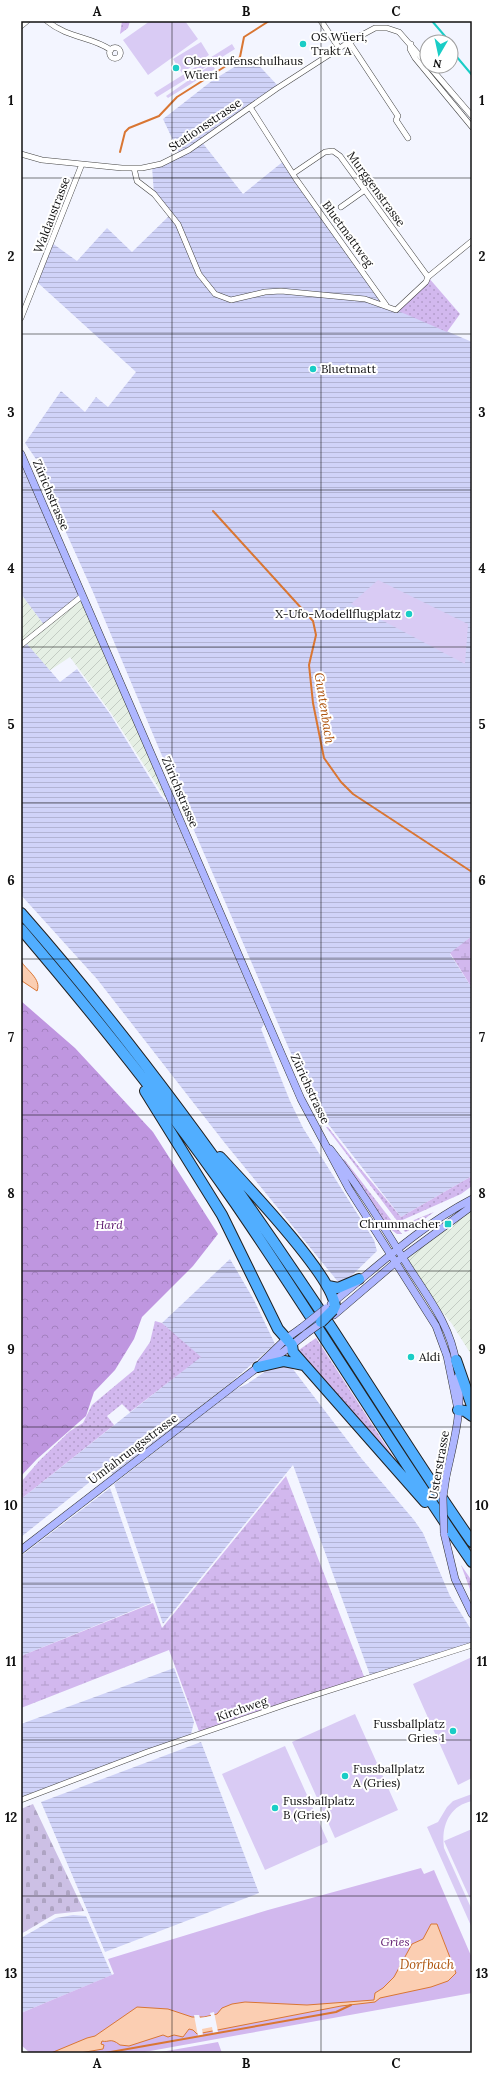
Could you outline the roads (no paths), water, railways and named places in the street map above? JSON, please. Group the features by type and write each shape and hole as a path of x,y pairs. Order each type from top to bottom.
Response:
{"highway":[{"path":"21,913 97,1002 167,1092 270,1236 472,1542"},
{"path":"21,929 118,1046 200,1154 235,1204 452,1534 472,1562"},
{"path":"118,1046 211,1196 242,1252 278,1329 289,1342 293,1352 452,1534"},
{"path":"184,1117 250,1189 328,1286 332,1308 321,1322"},
{"path":"328,1286 338,1288 359,1279"},
{"path":"456,1360 472,1406"},
{"path":"258,1367 282,1361 304,1365"},
{"path":"458,1410 465,1411 472,1416"}],"main road":[{"name":"Zürichstrasse","path":"21,454 301,1099 348,1189 396,1262"},
{"name":"Zürichstrasse","path":"321,1138 341,1162 403,1258"},
{"name":"Umfahrungsstrasse","path":"332,1308 359,1279 391,1254 450,1212 472,1199"},
{"name":"Umfahrungsstrasse","path":"289,1342 301,1328 403,1258 472,1206"},
{"name":"Usterstrasse","path":"403,1258 443,1322 456,1360 461,1398 458,1410 456,1437 446,1477 443,1510 444,1533 455,1579 472,1614"},
{"name":"Usterstrasse","path":"396,1262 430,1315 440,1336 449,1360 458,1410"},
{"name":"Umfahrungsstrasse","path":"21,1550 258,1367 267,1355 307,1333 321,1322"}],"street":[{"path":"21,26 27,21"},
{"path":"47,21 64,32 104,46 111,50"},
{"path":"321,21 339,48"},
{"name":"Stationsstrasse","path":"21,154 42,160 82,164 134,168 152,166 180,155 339,48 370,30 388,28 399,32 411,44"},
{"path":"349,42 398,116 396,120 408,138"},
{"path":"411,44 419,54"},
{"path":"411,44 410,49 416,58 472,127"},
{"path":"436,74 472,116"},
{"name":"Bluetmattweg","path":"250,107 294,173 296,179 386,305"},
{"name":"Murggenstrasse","path":"294,173 325,152 333,151 340,156 428,278"},
{"name":"Waldaustrasse","path":"21,318 43,266 82,164"},
{"path":"134,168 137,181 154,194 178,224 199,274 208,287 219,296 231,300 265,292 281,291 357,298 386,305 396,310 426,282 428,278 472,241"},
{"path":"341,207 365,190"},
{"path":"21,645 82,596"},
{"name":"Kirchweg","path":"21,1800 147,1752 472,1645"}],"water":[{"path":"21,961 33,975 38,987 37,991 22,981"},
{"name":"Dorfbach","path":"431,1924 437,1924 456,1973 448,1981 431,1987 380,1998 375,2002 341,2006 197,2034 193,2030 189,2029 183,2037 174,2035 168,2037 163,2035 129,2046 120,2045 112,2041 102,2041 101,2044 104,2045 103,2049 80,2053 51,2053 95,2036 137,2007 168,2009 192,2017 204,2017 217,2014 222,2008 232,2004 245,2002 307,2005 374,2000 375,1993 383,1988 394,1977 412,1944 423,1939"}],"waterway":[{"path":"120,152 125,132 129,128 159,116 177,97 240,57 244,37 269,21"},
{"name":"Guntenbach","path":"213,511 313,621 316,635 309,665 313,703 324,758 341,782 353,794 472,872"},
{"name":"Dorfbach","path":"105,2053 336,2012 351,2005"}],"railway":[{"path":"432,21 443,34"},
{"path":"459,60 472,75"}],"place":[{"name":"OS Wüeri, Trakt A","path":"303,44"},
{"name":"Oberstufenschulhaus Wüeri","path":"176,68"},
{"name":"Bluetmatt","path":"313,369"},
{"name":"X-Ufo-Modellflugplatz","path":"409,614"},
{"name":"Chrummacher","path":"448,1224"},
{"name":"Aldi","path":"411,1357"},
{"name":"Fussballplatz Gries 1","path":"453,1731"},
{"name":"Fussballplatz A (Gries)","path":"345,1776"},
{"name":"Fussballplatz B (Gries)","path":"275,1808"}],"park label":[{"name":"Hard","path":"109,1225"},
{"name":"Gries","path":"395,1942"}]}
